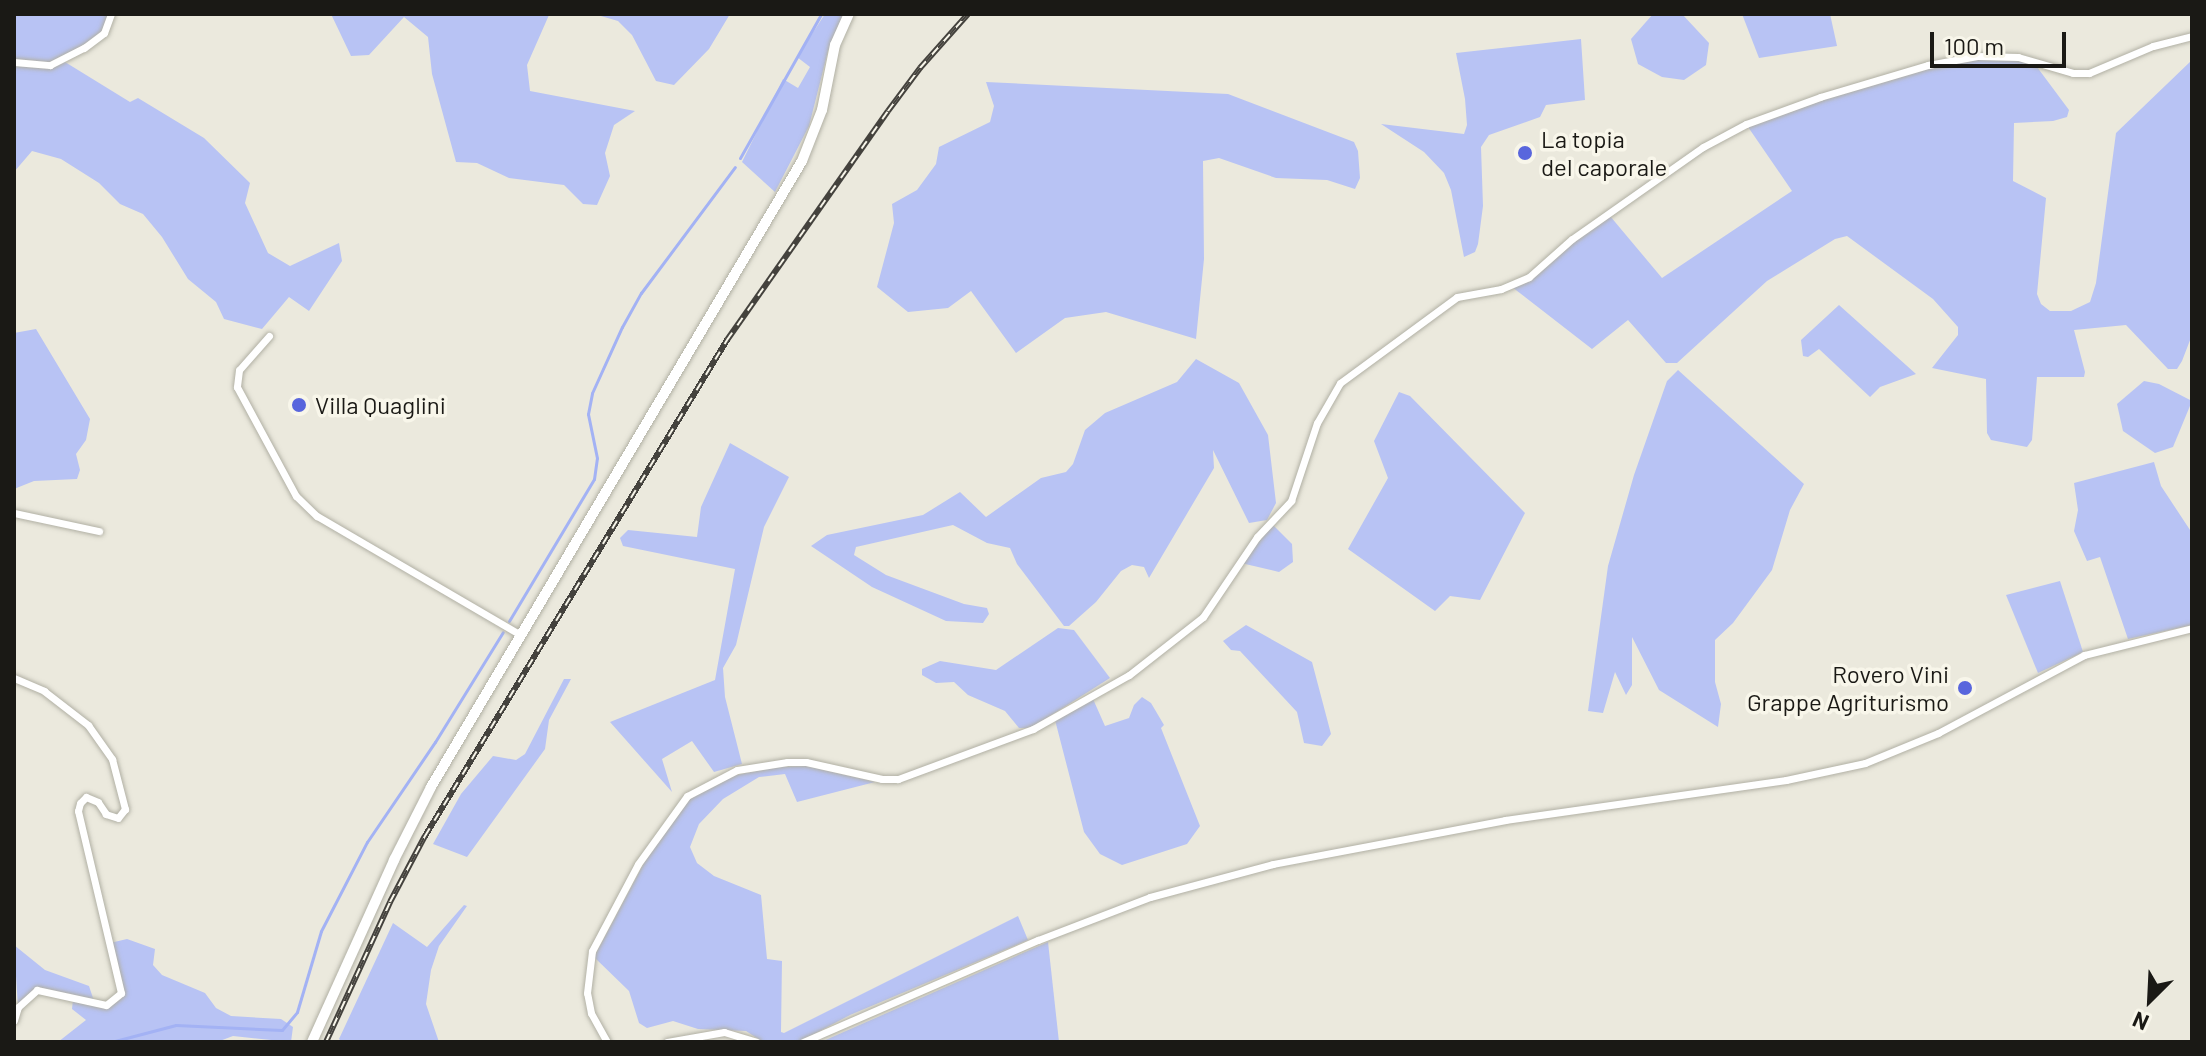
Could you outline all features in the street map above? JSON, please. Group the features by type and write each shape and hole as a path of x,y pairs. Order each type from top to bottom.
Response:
{"street":[{"path":"14,62 50,65 96,41 111,14"},
{"path":"312,1042 411,823 802,161 822,110 835,45 849,14"},
{"path":"607,1042 591,1013 587,993 592,951 638,864 687,796 737,770 787,762 806,762 882,779 898,779 1033,729 1129,675 1203,617 1257,537 1291,501 1317,423 1340,383 1457,297 1501,289 1538,272 1572,239 1703,147 1746,124 1820,97 1891,75 1977,56 2018,57 2073,73 2089,73 2153,46 2192,36"},
{"path":"269,336 239,370 237,387 296,496 317,516 521,635"},
{"path":"14,513 99,531"},
{"path":"803,1042 1038,940 1150,897 1273,864 1505,820 1786,780 1865,763 1938,733 2084,655 2192,628"},
{"path":"14,678 44,691 88,725 112,759 125,809 118,818 106,814 98,802 86,797 78,811 121,993 106,1005 37,990 18,1007 14,1020"},
{"path":"667,1042 724,1032 756,1042"}],"shaded area":[{"path":"14,14 111,14 104,33 65,62 130,102 138,98 204,138 250,183 245,203 268,253 290,266 339,243 342,261 309,311 289,297 262,329 224,319 216,302 188,279 162,237 143,214 120,204 99,183 61,159 32,151 14,172"},
{"path":"331,14 555,14 549,15 527,65 530,91 635,111 614,125 605,153 610,176 597,205 583,204 564,185 509,178 477,163 456,162 432,74 428,37 404,17 369,55 351,56"},
{"path":"594,14 730,14 709,49 674,85 656,81 632,35 618,21"},
{"path":"825,14 843,15 828,51 809,126 775,192 742,162 783,79 798,88 810,67 797,57"},
{"path":"1653,14 1682,14 1709,43 1706,65 1684,80 1662,77 1638,64 1631,39"},
{"path":"1742,14 1830,14 1837,46 1759,58"},
{"path":"1581,39 1585,100 1546,105 1540,117 1489,135 1481,147 1483,206 1478,244 1475,252 1464,257 1451,190 1444,173 1424,152 1381,124 1464,134 1467,125 1465,99 1456,53"},
{"path":"1977,56 2031,59 2069,110 2067,117 2053,121 2014,123 2013,181 2046,198 2037,294 2041,304 2050,311 2071,311 2090,302 2096,283 2116,133 2192,60 2192,335 2182,361 2177,369 2168,369 2126,325 2074,330 2084,377 2037,377 2032,440 2027,447 1991,440 1987,433 1986,379 1932,368 1958,335 1958,327 1933,299 1847,236 1835,239 1767,281 1677,363 1666,363 1628,320 1592,349 1512,287 1533,277 1579,236 1610,216 1662,278 1792,191 1746,124 1820,97"},
{"path":"986,82 1228,94 1354,142 1358,151 1360,178 1355,189 1327,180 1276,178 1219,158 1203,161 1204,259 1196,339 1106,312 1065,318 1016,353 971,291 948,308 908,312 877,287 894,223 892,204 917,190 936,164 939,147 990,122 994,106"},
{"path":"1839,305 1916,374 1880,387 1870,397 1819,349 1808,357 1803,356 1801,340"},
{"path":"36,329 90,419 86,440 76,454 80,470 77,479 34,481 14,489 14,333"},
{"path":"1196,359 1239,383 1268,435 1276,503 1267,520 1249,523 1213,450 1214,468 1149,578 1144,567 1132,565 1121,571 1096,602 1069,626 1064,626 1017,564 1010,548 987,543 953,525 856,547 854,555 886,575 964,604 987,608 989,614 983,623 946,621 872,587 811,546 827,535 923,515 960,492 986,517 1041,478 1066,472 1073,464 1085,430 1105,413 1177,382"},
{"path":"1678,370 1804,484 1790,510 1772,570 1733,623 1715,640 1715,682 1721,704 1718,727 1659,690 1632,637 1632,685 1626,695 1615,672 1603,713 1588,711 1608,566 1634,475 1667,381"},
{"path":"2144,381 2159,384 2192,401 2173,447 2155,453 2123,431 2117,404"},
{"path":"1399,392 1410,396 1525,513 1480,600 1450,596 1435,611 1348,549 1388,478 1374,441"},
{"path":"730,443 789,477 764,527 736,645 723,668 725,697 742,764 714,772 692,741 662,759 672,792 610,722 715,680 735,569 623,546 620,538 628,530 697,537 701,507"},
{"path":"2154,462 2161,486 2192,533 2192,625 2128,639 2100,557 2087,561 2074,531 2078,510 2074,483"},
{"path":"1273,525 1292,544 1293,562 1279,572 1241,563"},
{"path":"2060,581 2083,652 2038,673 2006,595"},
{"path":"1246,625 1312,662 1331,734 1322,746 1304,743 1297,712 1240,651 1231,650 1223,641"},
{"path":"1058,628 1074,630 1110,678 1031,728 1019,728 1005,711 968,695 954,682 936,683 922,675 922,669 940,661 996,670"},
{"path":"564,679 571,679 549,720 545,749 467,857 433,844 461,794 493,756 516,760 525,754"},
{"path":"1142,697 1151,703 1164,725 1161,728 1200,826 1187,844 1122,865 1100,854 1084,832 1055,720 1093,699 1105,726 1129,718 1134,705"},
{"path":"808,766 875,782 797,802 785,774 759,777 723,799 699,824 690,847 697,863 714,876 761,895 767,959 782,961 781,1032 1018,916 1028,940 850,1015 799,1042 763,1042 746,1031 698,1029 673,1021 647,1028 639,1023 629,991 594,957 651,850 692,796 723,778 774,767"},
{"path":"464,905 467,906 439,946 431,970 426,1004 439,1042 342,1042 339,1039 393,923 427,947"},
{"path":"127,939 155,949 153,965 162,975 205,993 216,1008 231,1016 281,1019 293,1027 291,1042 233,1036 217,1042 58,1042 86,1020 72,1009 73,999 37,990 18,1007 14,945 45,970 89,986 95,1004 105,1005 121,993 110,943"},
{"path":"1048,942 1059,1042 821,1042"}],"waterway":[{"path":"740,158 821,14"},
{"path":"509,621 594,479 597,458 588,414 592,393 622,327 641,293 735,167"},
{"path":"111,1042 176,1025 282,1030 297,1012 321,931 367,842 435,742 503,632"},
{"path":"32,1041 39,1042"}],"railway":[{"path":"326,1042 390,902 425,836 727,340 888,111 920,68 968,14"}],"place":[{"name":"La topia del caporale","path":"1525,153"},
{"name":"Villa Quaglini","path":"299,405"},
{"name":"Rovero Vini Grappe Agriturismo","path":"1965,688"}]}
